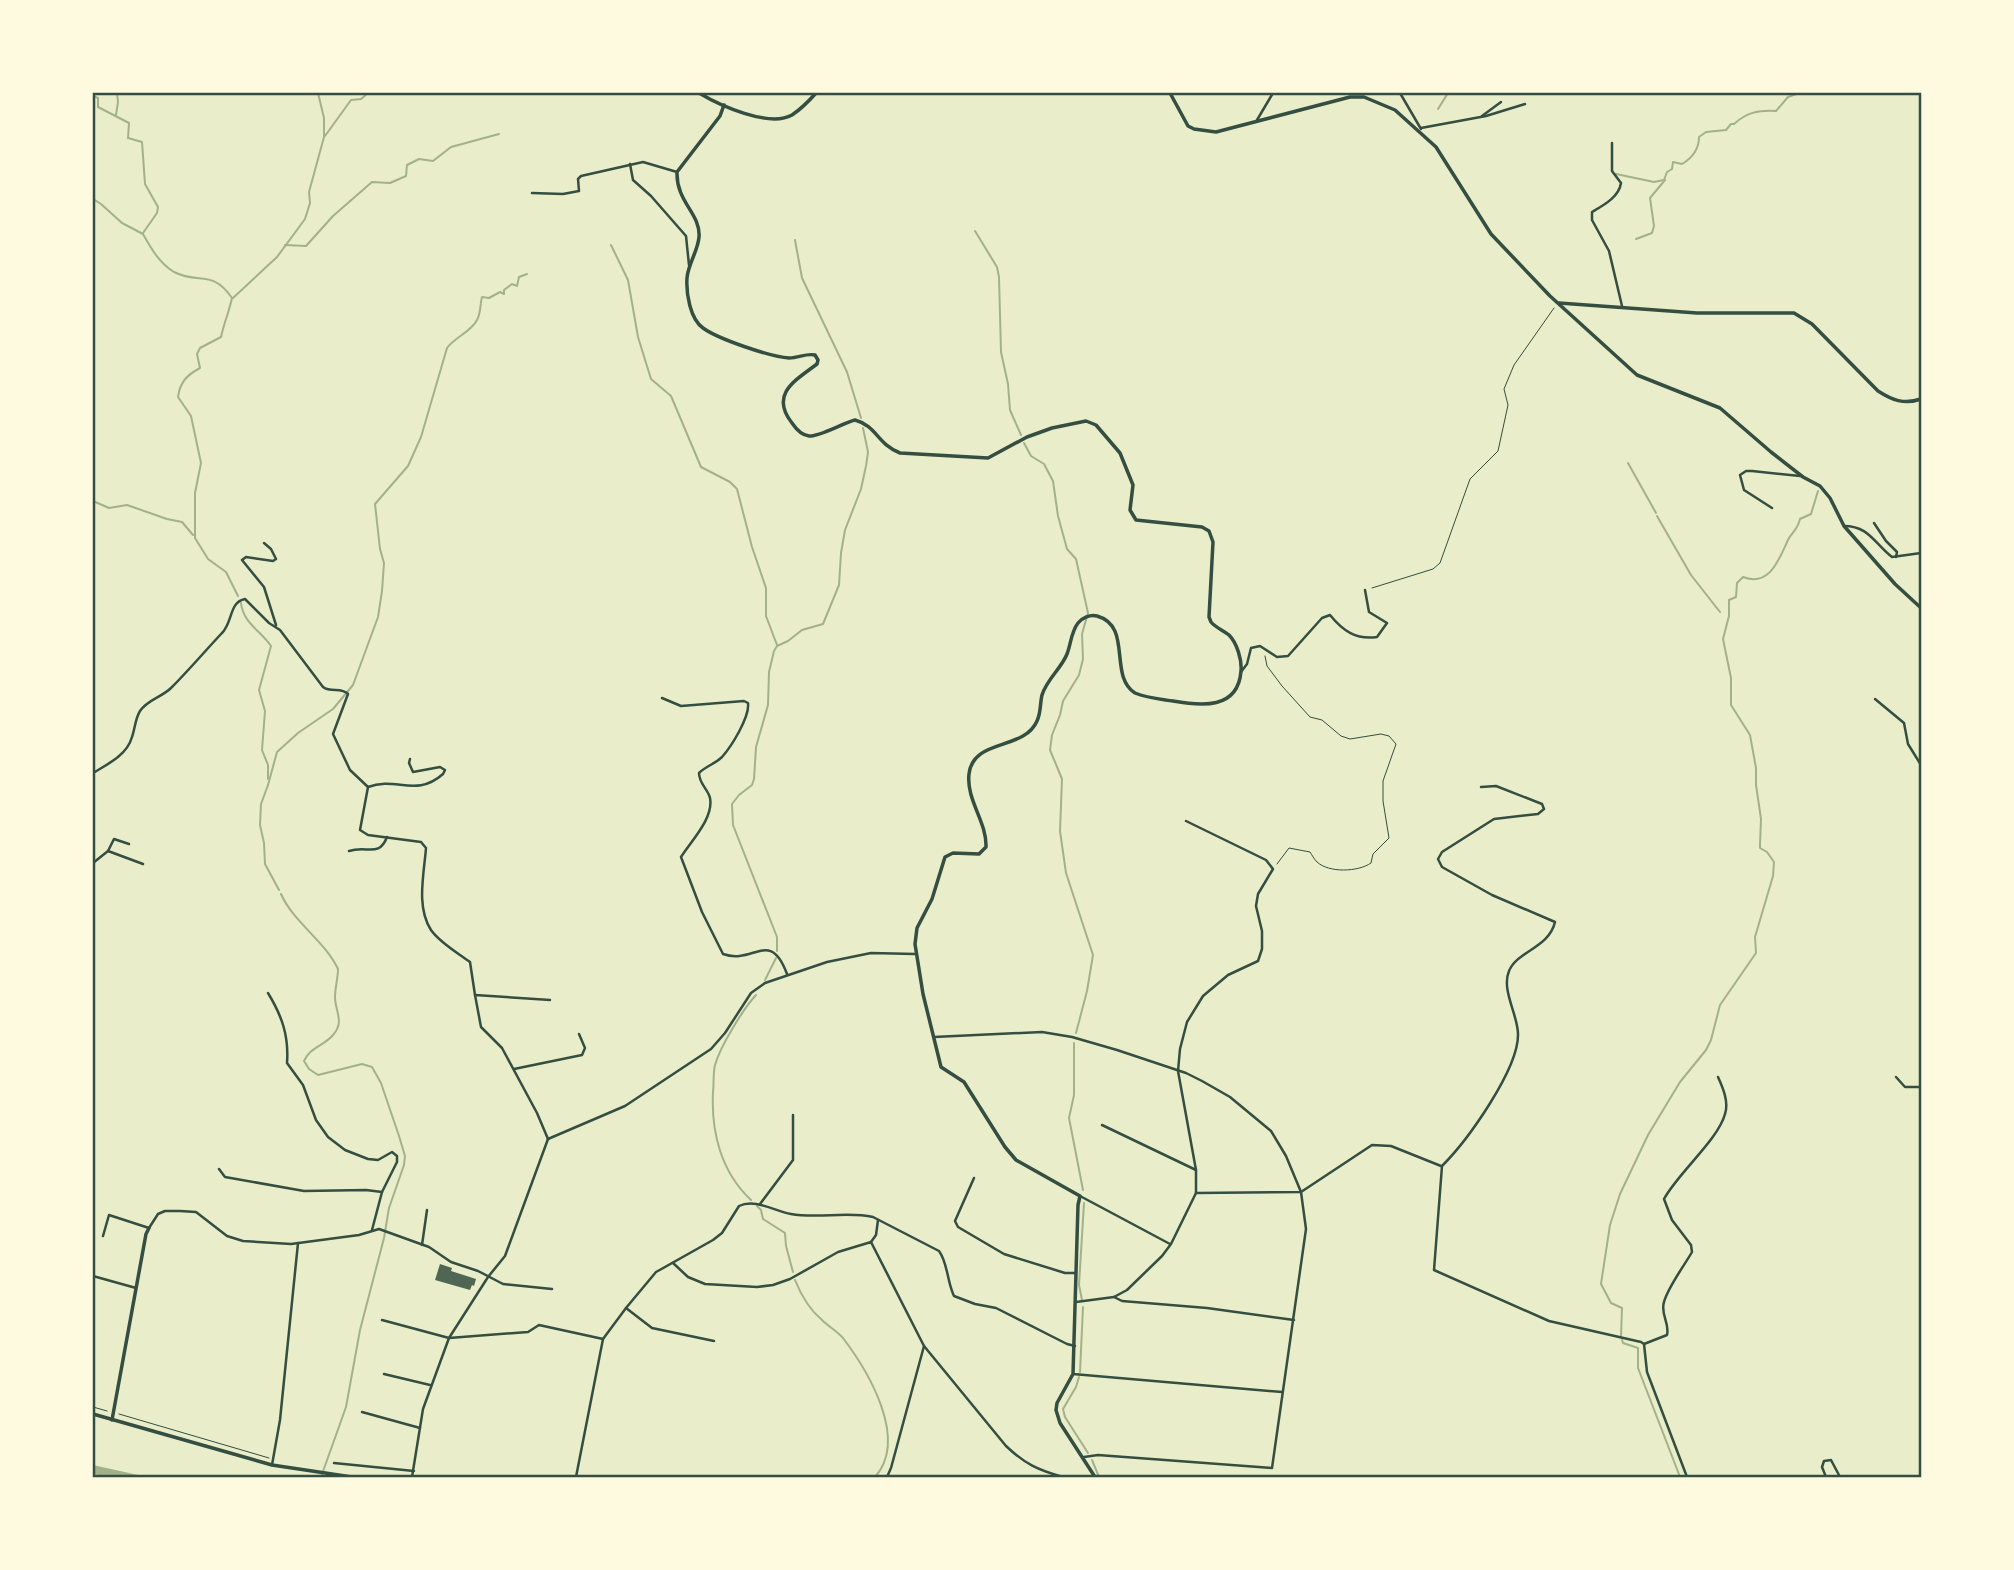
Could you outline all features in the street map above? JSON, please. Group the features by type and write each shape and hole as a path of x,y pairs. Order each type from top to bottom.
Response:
{"street":[{"path":"699,93 743,113 770,118 789,117 816,93"},
{"path":"1170,93 1184,120 1194,129 1216,132 1350,97 1364,97 1395,110 1421,130"},
{"path":"1256,122 1273,93"},
{"path":"1400,93 1421,130 1436,148 1491,234 1557,303 1636,375 1720,408 1803,477 1820,485 1844,526 1895,584 1921,608"},
{"path":"1479,117 1502,102"},
{"path":"1421,130 1525,104"},
{"path":"689,265 699,238 697,222 680,195 677,172 720,116 724,105"},
{"path":"1612,143 1612,171 1621,183 1620,191 1592,212 1592,220 1609,251 1622,306"},
{"path":"532,193 563,194 579,191 578,179 581,176 643,162 677,172"},
{"path":"630,164 633,180 686,236 689,265 687,294 701,328 753,350 773,355 791,358 806,354 816,355 817,364 788,387 783,397 785,409 802,433 811,436 855,420 869,425 886,447 900,453 988,458 1052,428 1086,421 1096,425 1120,453 1133,485 1130,510 1136,520 1197,526 1209,531 1213,542 1211,622 1229,635 1236,647 1241,672 1233,693 1223,700 1201,706 1143,696 1129,689 1123,680 1119,641 1114,630 1105,620 1096,616 1091,615 1079,622 1073,631 1067,654 1043,692 1037,722 1022,737 981,753 972,764 969,774 970,791 986,847 979,854 953,853 945,857 932,898 918,928 915,954 941,1067 964,1082 1016,1160 1171,1244"},
{"path":"1557,303 1698,313 1794,313 1812,324 1878,391 1903,402 1921,399"},
{"path":"1772,508 1744,490 1740,475 1745,471 1752,471 1803,477"},
{"path":"1874,523 1885,541 1898,552 1896,557"},
{"path":"1844,526 1856,526 1892,557 1921,553"},
{"path":"264,543 276,558 273,561 246,557 242,561 264,587 276,626 323,687 329,691 348,694 332,734 349,771 368,787"},
{"path":"1241,672 1247,664 1251,648 1260,646 1277,657 1288,656 1322,618 1330,615 1344,631 1367,638 1377,637 1387,623 1369,612 1365,590"},
{"path":"93,773 120,755 131,740 140,711 169,690 196,664 210,644 229,625 238,600 245,599 269,623 276,626"},
{"path":"662,698 681,706 744,701 748,703 749,709 743,725 727,750 717,761 699,773 699,778 709,793 710,808 681,857 702,912 723,954 735,958 765,950 772,952 780,958 787,974"},
{"path":"1875,699 1903,723 1908,744 1921,765"},
{"path":"368,787 384,784 424,786 445,770 439,767 413,772 410,758"},
{"path":"1481,787 1496,786 1542,804 1544,809 1538,814 1493,818 1442,852 1438,859 1442,867 1492,895 1555,922 1553,931 1546,940 1510,967 1506,978 1518,1033 1516,1056 1507,1076 1455,1153 1442,1166 1434,1270 1549,1321 1644,1344 1667,1335 1664,1301 1692,1252 1691,1245 1672,1220 1664,1199 1725,1116 1725,1093 1718,1076"},
{"path":"368,787 360,830 368,835 421,842 426,848 423,905 426,919 438,937 470,962 481,1027 502,1048 548,1139 505,1256 488,1277 449,1338 430,1385 412,1477"},
{"path":"1076,1302 1114,1297 1127,1290 1171,1244 1196,1193 1196,1171 1178,1071 1187,1022 1203,996 1228,975 1258,961 1262,949 1262,931 1256,906 1258,894 1273,869 1266,860 1186,821"},
{"path":"349,851 358,848 380,849 387,837"},
{"path":"93,863 108,851 114,839 129,844"},
{"path":"108,851 143,864"},
{"path":"548,1139 625,1106 711,1049 751,993 765,983 827,961 871,953 915,954"},
{"path":"268,993 286,1031 289,1050 287,1063 299,1077 316,1120 328,1137 345,1150 368,1159 378,1160 392,1152 397,1156 397,1162 382,1192 372,1230"},
{"path":"475,995 550,1000"},
{"path":"934,1037 1042,1032 1072,1037 1202,1081 1230,1097 1271,1131 1286,1156 1301,1192 1306,1229 1274,1464 1269,1469 1098,1455 1084,1457"},
{"path":"514,1069 582,1055 585,1048 579,1034"},
{"path":"1896,1077 1905,1087 1921,1087"},
{"path":"760,1204 793,1160 793,1115"},
{"path":"1102,1125 1196,1171"},
{"path":"1196,1193 1301,1192 1372,1145 1391,1146 1442,1166"},
{"path":"219,1169 225,1177 289,1190 323,1192 366,1189 382,1192"},
{"path":"974,1178 956,1221 958,1227 1004,1254 1065,1273 1076,1273"},
{"path":"1080,1196 1073,1374 1056,1410 1060,1423 1095,1477"},
{"path":"576,1477 603,1339 656,1272 722,1233 739,1206 760,1204 775,1211 805,1216 862,1214 878,1220 939,1251 943,1257 947,1282 954,1296 996,1308 1075,1346"},
{"path":"422,1245 427,1210"},
{"path":"112,1420 146,1234 158,1214 165,1211 196,1212 235,1240 298,1243 359,1235 379,1229 433,1249 451,1262 503,1284 552,1289"},
{"path":"103,1236 109,1215 149,1228"},
{"path":"673,1263 688,1277 705,1284 757,1287 790,1279 838,1252 871,1242 876,1235 878,1220"},
{"path":"871,1242 924,1346 1006,1446 1035,1469 1063,1477"},
{"path":"272,1465 280,1420 298,1243"},
{"path":"93,1276 136,1288"},
{"path":"1114,1297 1122,1301 1207,1308 1294,1320"},
{"path":"626,1308 652,1328 714,1341"},
{"path":"382,1320 449,1338 528,1332 539,1325 603,1339"},
{"path":"1644,1344 1647,1372 1687,1477"},
{"path":"887,1477 924,1346"},
{"path":"384,1374 430,1385"},
{"path":"1073,1374 1283,1392"},
{"path":"362,1412 420,1428"},
{"path":"93,1414 272,1465 319,1476 352,1477"},
{"path":"1826,1477 1822,1467 1824,1461 1831,1460 1840,1477"},
{"path":"334,1463 414,1471"}],"path":[{"path":"1365,590 1433,569 1440,563 1470,479 1499,451 1508,405 1504,389 1514,365 1557,303"},
{"path":"1264,650 1267,666 1310,718 1322,720 1341,736 1350,739 1381,734 1389,736 1396,744 1383,781 1389,838 1373,854 1371,863 1364,868 1340,870 1318,863 1310,852 1289,848 1273,869"},
{"path":"93,1407 273,1459"}],"shaded area":[{"path":"93,1465 147,1477 108,1477 93,1474"}],"building":[{"path":"440,1264 452,1268 451,1271 476,1279 474,1286 472,1285 470,1290 435,1280"}],"waterway":[{"path":"116,115 117,93"},
{"path":"233,298 277,257 305,219 310,203 309,192 324,137 324,118 318,93"},
{"path":"325,136 351,100 361,99 368,93"},
{"path":"1438,109 1448,93"},
{"path":"1616,174 1654,182 1664,180 1667,172 1672,169 1673,162 1682,164 1692,156 1699,137 1706,132 1726,130 1731,124 1754,113 1776,111 1788,97 1799,93"},
{"path":"93,96 98,98 98,107 129,123 128,138 142,142 145,184 158,207 157,213 143,233"},
{"path":"285,245 306,246 333,216 372,182 390,183 406,176 407,165 419,159 433,161 451,147 499,134"},
{"path":"1636,239 1652,233 1654,226 1650,198 1665,180"},
{"path":"93,199 122,223 143,234"},
{"path":"975,231 997,267 1001,352 1010,410 1021,435"},
{"path":"143,234 156,255 174,272 212,280 232,298 221,337 200,348 197,354 200,368 185,380 178,397 191,416 201,463 195,493 195,538 208,559 226,572 238,596"},
{"path":"795,240 802,278 847,372 861,418"},
{"path":"611,245 628,280 638,337 651,379 671,396 701,467 730,482 737,489 766,588 766,616 777,645"},
{"path":"268,785 277,752 298,733 333,709 353,685 378,617 382,591 384,563 375,504 408,466 421,437 447,348 477,320 482,297 489,298 500,292 504,294 504,290 512,284 517,286 519,277 527,274"},
{"path":"777,951 777,937 733,825 732,804 752,785 754,779 756,747 768,705 769,672 774,651 777,646 802,630 823,624 839,585 845,530 861,489 866,466 868,452 863,428"},
{"path":"1024,443 1031,456 1044,464 1053,481 1058,516 1067,549 1076,559 1088,613 1082,634 1083,659 1079,675 1063,701 1050,750 1062,779 1060,831 1066,873 1093,955 1076,1033"},
{"path":"1628,463 1656,513"},
{"path":"1621,1336 1622,1308 1611,1303 1601,1284 1610,1225 1620,1194 1648,1135 1680,1082 1706,1050 1720,1005 1756,953 1755,937 1773,876 1774,862 1767,852 1760,848 1761,819 1750,735 1731,705 1731,678 1723,639 1729,616 1729,600 1736,597 1737,583 1743,577 1761,578 1773,568 1800,519 1811,514 1818,491"},
{"path":"93,501 109,508 127,505 182,522 193,535"},
{"path":"1657,516 1691,575 1720,612"},
{"path":"241,603 245,616 271,646 259,690 265,711 262,750 268,765 268,779"},
{"path":"268,785 261,804 260,825 265,864 279,890"},
{"path":"281,894 293,914 325,949 338,969 335,997 337,1030 304,1061 309,1069 318,1075 362,1064 372,1067 381,1083 405,1156 389,1208 360,1330 346,1407 321,1477"},
{"path":"765,980 776,958"},
{"path":"751,1200 732,1177 720,1150 714,1122 713,1092 714,1068 718,1057 732,1028 756,995"},
{"path":"1074,1043 1074,1095 1069,1118 1083,1190"},
{"path":"1082,1300 1079,1285 1084,1203"},
{"path":"757,1206 763,1219 785,1233 793,1272"},
{"path":"795,1280 814,1312 841,1336 853,1352 873,1386 886,1425 888,1444 884,1461 875,1477"},
{"path":"1080,1372 1083,1307"},
{"path":"1622,1340 1623,1343 1638,1348 1638,1368 1680,1477"},
{"path":"1079,1377 1063,1409 1065,1417 1088,1453"},
{"path":"1092,1460 1099,1477"}]}
